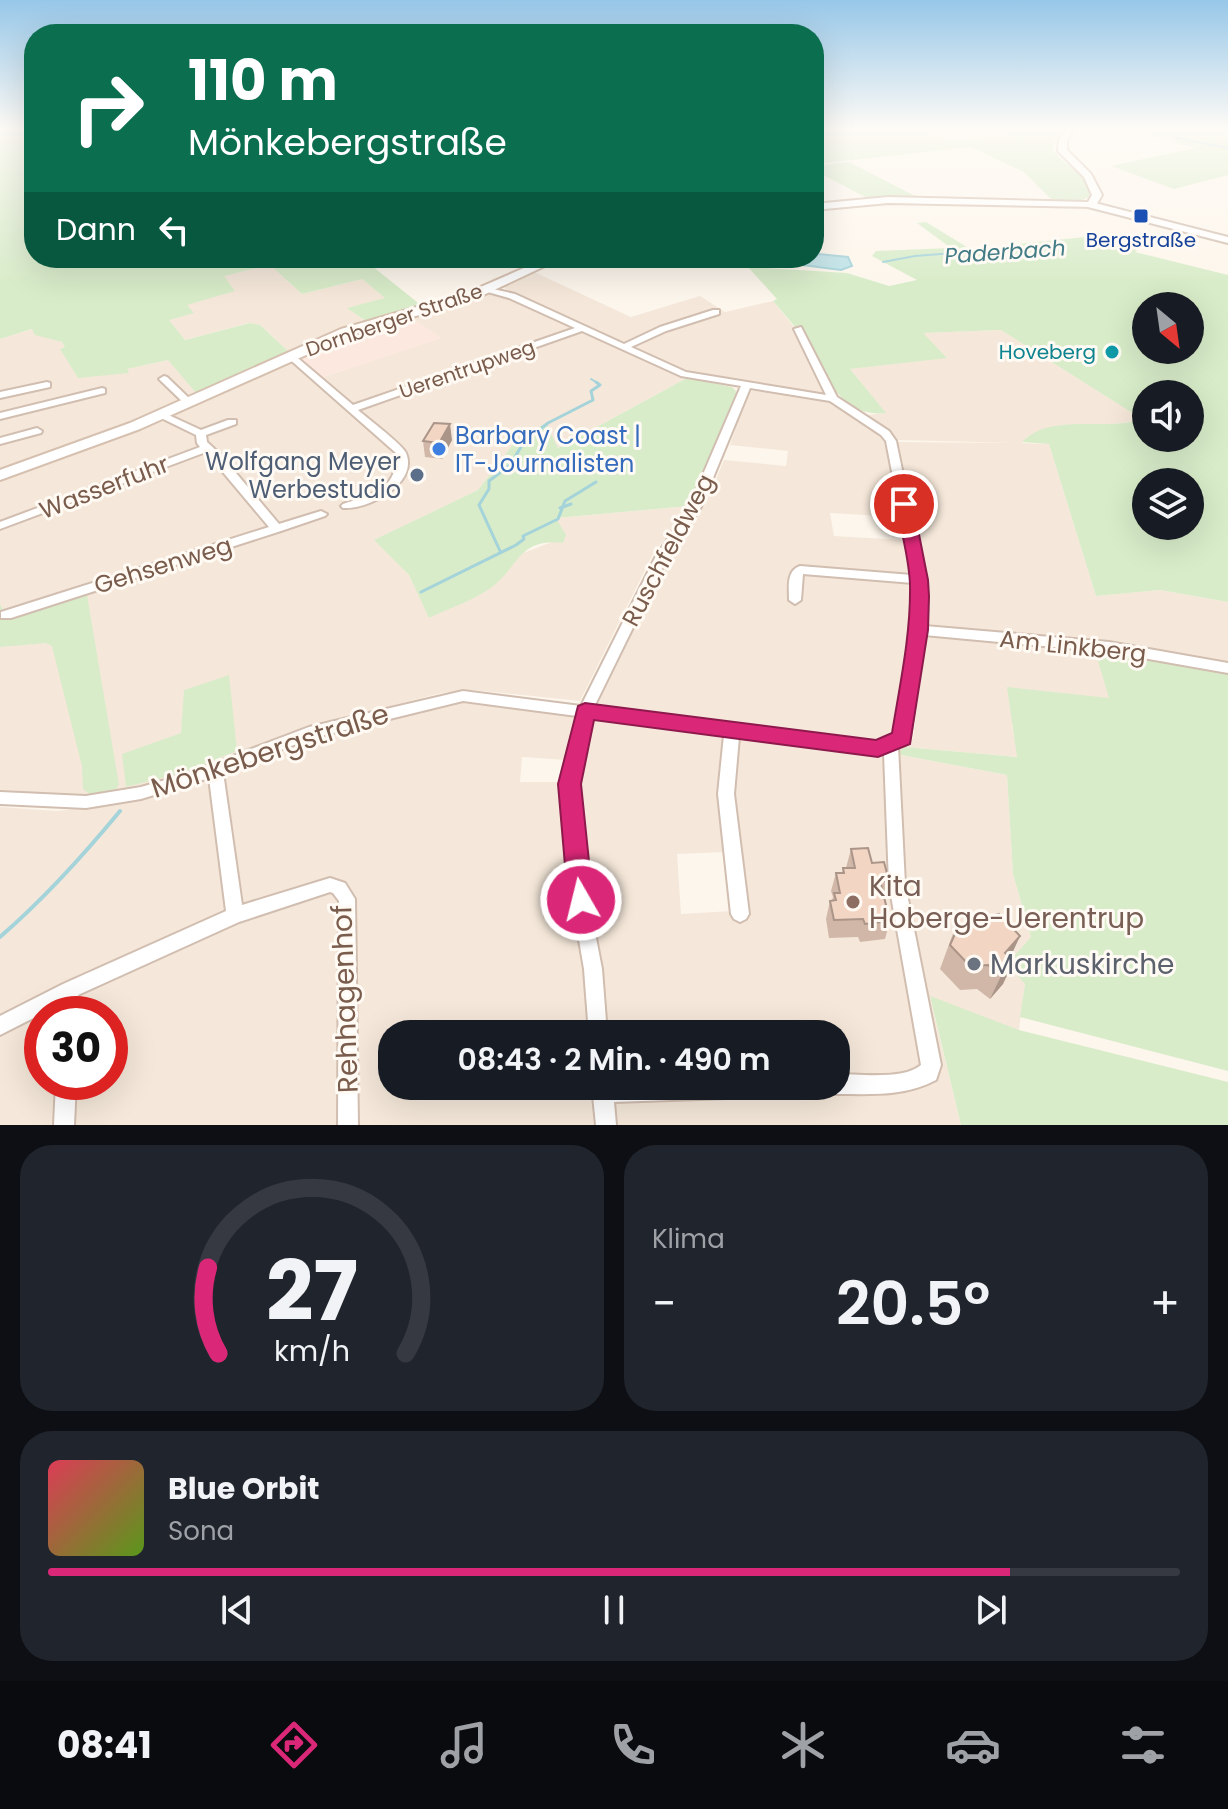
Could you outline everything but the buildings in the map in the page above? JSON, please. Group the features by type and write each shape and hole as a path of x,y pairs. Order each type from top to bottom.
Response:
{"main road":[{"path":"824,206 888,200 1091,205 1097,195 1090,180"},
{"name":"Dornberger Straße","path":"0,475 162,415 357,328 487,289 534,268"}],"street":[{"path":"1091,205 1228,240"},
{"path":"487,289 512,296 684,374 833,399 885,433 891,441 919,580 918,630 906,728 903,738 891,744 897,884 931,1065 929,1073 912,1080 850,1083"},
{"path":"624,347 663,329 716,312"},
{"name":"Uerentrupweg","path":"352,409 583,328"},
{"path":"798,329 833,399"},
{"path":"290,356 401,452 404,465 393,486 347,506"},
{"path":"164,379 189,403"},
{"path":"0,395 47,385"},
{"name":"Ruschfeldweg","path":"597,1020 593,969 576,876 569,784 585,711 662,556 695,507 746,386"},
{"path":"0,416 102,391"},
{"name":"Wasserfuhr","path":"162,415 201,434"},
{"path":"232,422 201,434 202,443 277,529"},
{"path":"0,441 37,431"},
{"name":"Wasserfuhr","path":"0,526 207,448"},
{"name":"Gehsenweg","path":"6,615 321,514"},
{"path":"795,600 796,574 800,570 919,580"},
{"name":"Am Linkberg","path":"918,630 1109,647 1228,668"},
{"name":"Mönkebergstraße","path":"0,798 69,802 108,800 141,793 309,733 441,699 480,696 878,749 891,744"},
{"path":"732,731 726,794 740,914"},
{"path":"215,769 235,915"},
{"name":"Rehhagenhof","path":"0,1026 69,990 235,915 330,885 339,888 347,899 348,1125"},
{"path":"69,990 69,996"},
{"path":"64,1125 65,1100"},
{"path":"604,1100 606,1125"}],"shaded area":[{"path":"257,268 273,268 302,294 362,279 386,298 348,308 366,321 289,352 260,325 249,323 185,340 168,320 193,313 186,305 234,290 223,276"},
{"path":"534,272 631,317 700,296 725,312 773,301 795,328 799,327 837,397 713,378 673,366 505,289 505,285"},
{"path":"485,294 517,301 687,378 558,448 545,424 517,439 478,490 375,540 409,575 430,618 512,563 518,555 552,542 556,518 689,506 653,554 580,701 473,690 441,693 290,732 185,775 131,790 83,796 0,792 0,480 157,421 295,358 320,378 440,338 410,317"},
{"path":"410,317 441,338 320,378 295,358 365,329"},
{"path":"33,329 62,342 65,347 61,348 126,369 168,360 199,395 153,416 0,473 0,339"},
{"path":"1001,330 1132,412 1132,422 1028,436 1022,443 1049,444 1096,596 1160,590 1228,602 1228,671 1095,649 1110,698 1012,725 1018,757 905,747 913,738 927,628 928,588 918,527 897,442 1021,443 896,440 892,432 868,415 885,413 850,369 946,357 921,333"},
{"path":"754,390 837,404 876,431 884,442 900,517 830,513 834,536 904,540 911,574 910,619 894,729 878,740 598,704 668,559 709,496 724,460 786,466 788,451 730,445 747,394"},
{"path":"463,703 594,717 880,755 905,747 900,751 901,755 1007,775 1013,874 1031,937 1019,1030 930,997 961,1125 0,1125 0,807 57,811 123,803 228,772 298,744 444,705","holes":["522,757 566,760 565,782 520,782","726,852 732,911 681,914 677,854"]}],"green space":[{"path":"0,180 24,180 24,268 257,268 224,276 235,291 187,305 194,313 169,320 185,340 250,323 260,325 289,352 197,394 168,360 127,369 129,373 78,378 60,349 65,347 62,342 35,335 32,329 0,339"},
{"path":"832,180 883,180 917,197 867,198"},
{"path":"1032,180 1084,180 1090,197 1078,201 1051,199"},
{"path":"1148,180 1211,180 1174,189"},
{"path":"926,222 970,249 1094,236 1141,246 1135,252 1228,275 1228,602 1160,590 1096,596 1049,444 1022,442 1034,433 1063,425 1132,421 1132,452 1204,452 1204,380 1132,380 1132,413 1001,330 923,333 947,358 850,369 886,413 869,413 842,398 832,386 799,327 796,328 773,301 777,299 749,268 847,273 889,286 917,280 872,256 876,251 951,248 917,223"},
{"path":"273,268 374,268 422,306 366,321 347,308 385,298 362,279 302,294"},
{"path":"687,378 732,387 738,393 689,506 556,518 566,535 563,543 548,542 528,549 492,587 429,618 409,575 374,540 478,490 517,439 546,423 558,448"},
{"path":"87,595 119,785 116,789 91,795 83,789 82,766 52,646 46,643 0,647 0,604 7,618"},
{"path":"1094,648 1228,671 1228,1071 1020,1017 1025,984 1007,964 1031,937 1013,874 1007,775 901,755 899,751 905,747 1017,757 1007,687 1109,698"},
{"path":"229,675 237,751 181,773 126,787 122,754 181,733 184,690"},
{"path":"930,996 1019,1030 1228,1082 1228,1125 961,1125"}],"water":[{"path":"824,255 848,257 852,266 841,270 824,268"}],"waterway":[{"name":"Paderbach","path":"883,262 915,256 1057,245"},
{"path":"591,379 597,383"},
{"path":"500,551 479,505 489,489 489,481 510,465 524,442 548,423 593,400 591,391 600,385 597,383"},
{"path":"563,507 565,501 596,482"},
{"path":"563,507 571,504"},
{"path":"421,592 516,545 524,539 523,536 558,519 563,507"},
{"path":"0,937 63,877 120,811"}],"place":[{"name":"Bergstraße","path":"1141,216"},
{"name":"Hoveberg","path":"1112,352"},
{"name":"Barbary Coast | IT-Journalisten","path":"439,449"},
{"name":"Wolfgang Meyer Werbestudio","path":"417,475"},
{"name":"Kita Hoberge-Uerentrup","path":"853,902"},
{"name":"Markuskirche","path":"974,964"}],"route":[{"path":"581,900 576,876 569,784 585,711 878,749 903,738 918,630 919,596 919,580 904,504"}]}
